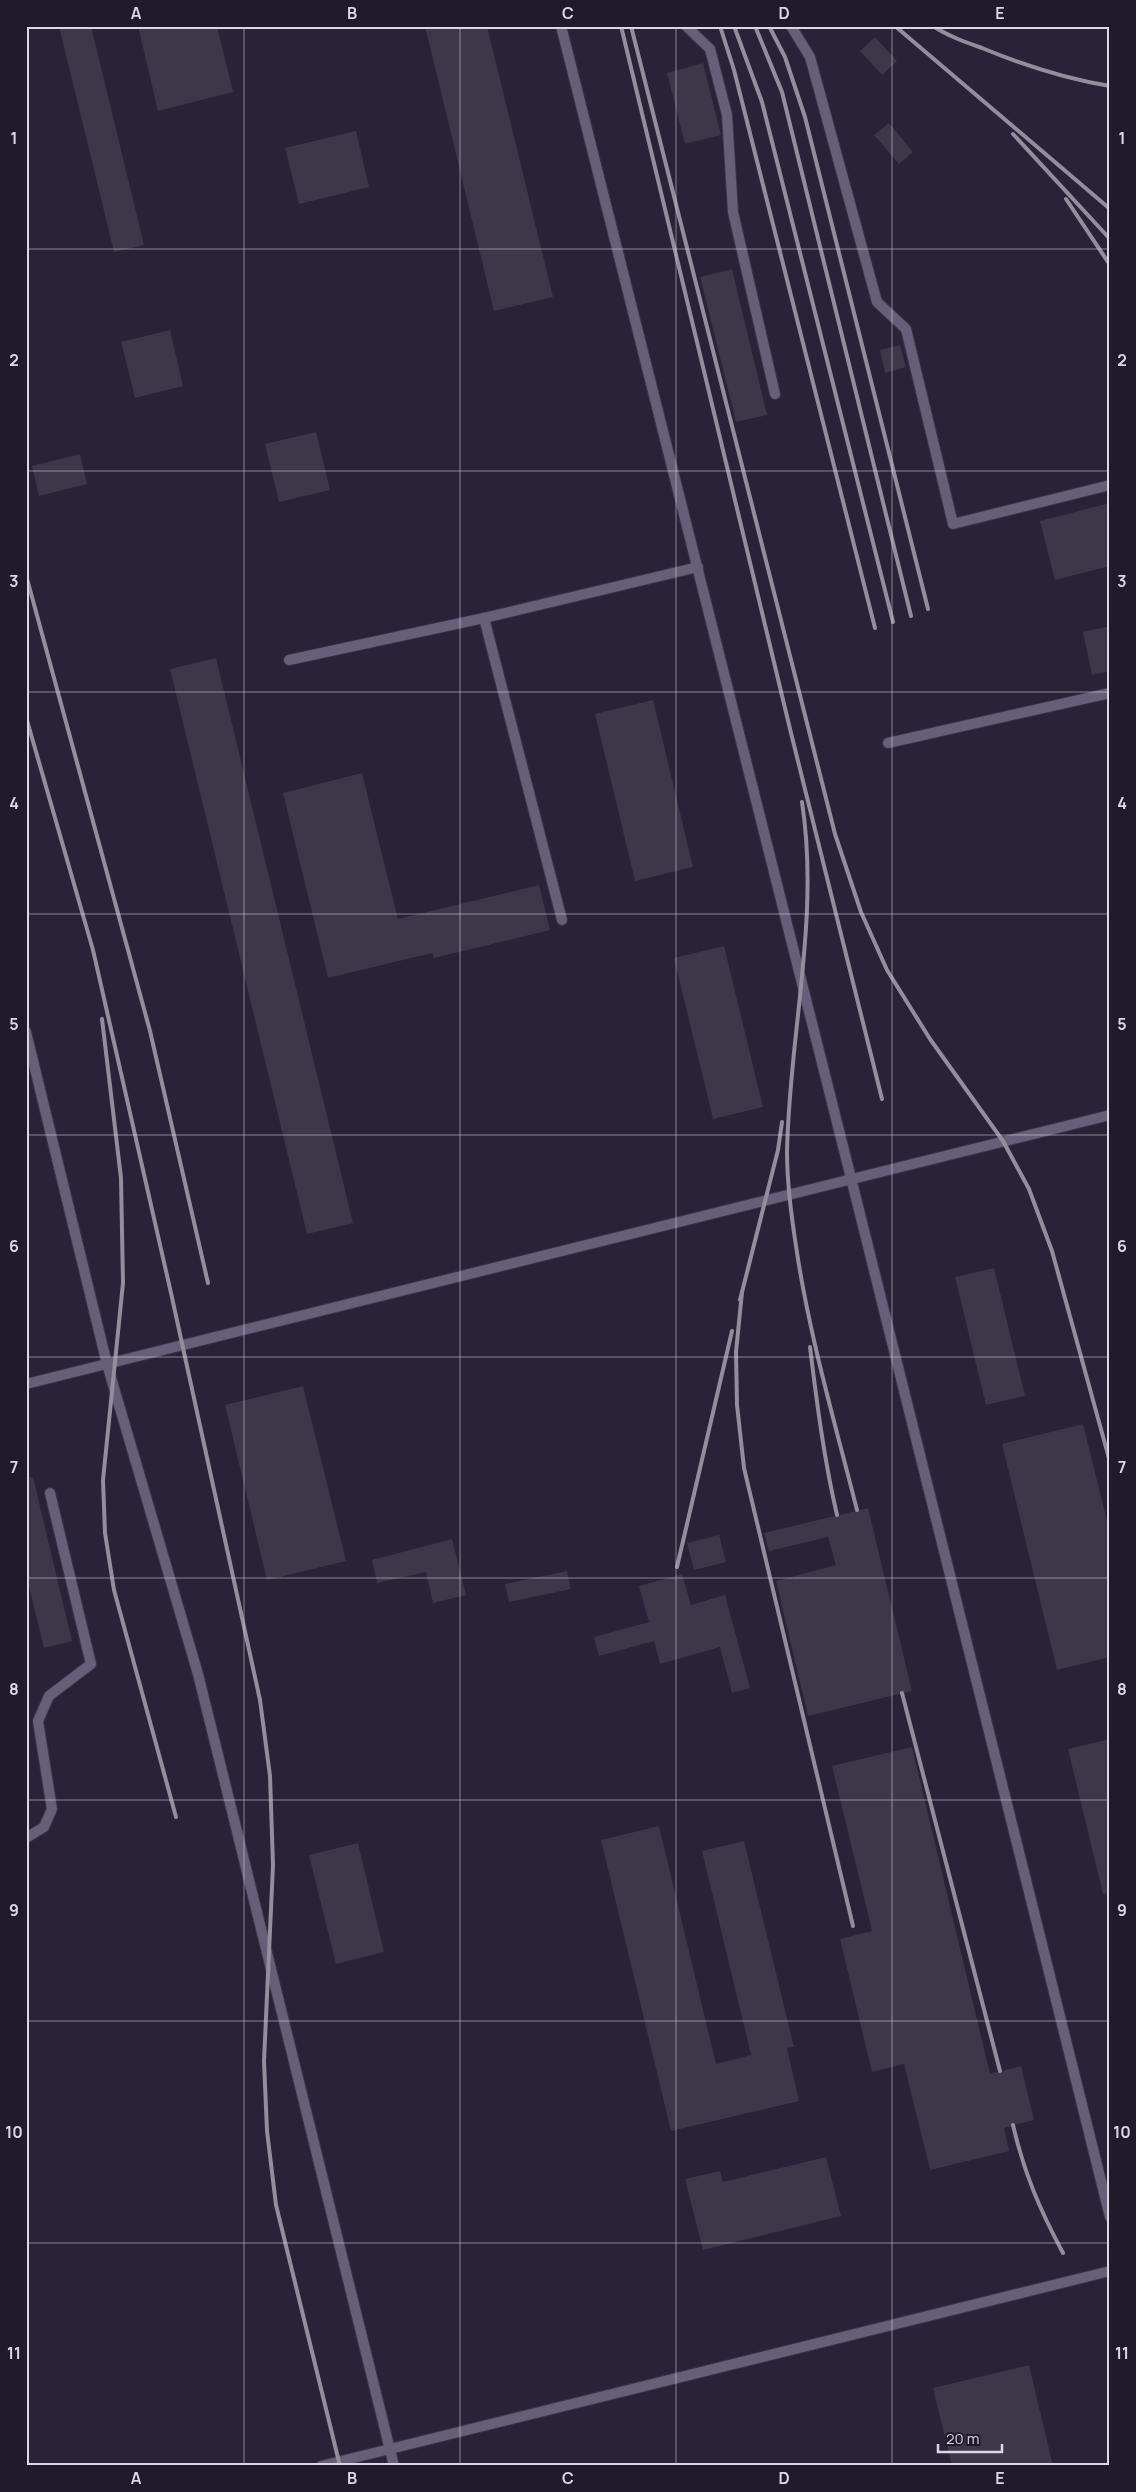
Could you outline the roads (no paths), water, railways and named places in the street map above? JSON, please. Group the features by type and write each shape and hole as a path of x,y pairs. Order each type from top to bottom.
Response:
{"lane":[{"path":"561,26 852,1178 1110,2217"},
{"path":"686,26 710,49 727,115 733,212 775,394"},
{"path":"791,26 810,57 878,302 906,329 953,524 1110,485"},
{"path":"289,660 484,618 698,568"},
{"path":"484,618 562,920"},
{"path":"888,743 1110,692"},
{"path":"26,1032 107,1364 198,1674 394,2466"},
{"path":"26,1384 1110,1115"},
{"path":"26,1838 44,1827 52,1809 38,1721 49,1696 91,1664 50,1493"},
{"path":"321,2466 1110,2271"}],"railway":[{"path":"621,26 791,733 882,1099"},
{"path":"631,26 835,834 861,912 887,970 930,1039 1003,1141 1029,1189 1052,1251 1110,1462"},
{"path":"720,26 734,70 875,628"},
{"path":"734,26 762,102 893,622"},
{"path":"755,26 782,92 911,616"},
{"path":"769,26 785,57 805,117 928,609"},
{"path":"895,26 1110,209"},
{"path":"933,26 945,33 1029,66 1077,80 1110,86"},
{"path":"1013,134 1110,239"},
{"path":"1066,199 1110,265"},
{"path":"26,575 150,1031 208,1283"},
{"path":"26,717 93,950 171,1293 260,1700 270,1776 273,1865 264,2061 267,2131 276,2205 340,2466"},
{"path":"802,802 807,846 808,890 806,933 789,1108 787,1152 789,1187 796,1246 808,1313 857,1510"},
{"path":"102,1019 121,1178 123,1283 103,1480 105,1533 114,1590 176,1817"},
{"path":"740,1300 778,1150 782,1122"},
{"path":"742,1292 736,1352 737,1405 744,1468 853,1926"},
{"path":"677,1567 732,1331"},
{"path":"810,1347 818,1410 837,1515"},
{"path":"902,1693 1000,2071"},
{"path":"1013,2125 1022,2159 1034,2191 1063,2253"}]}
